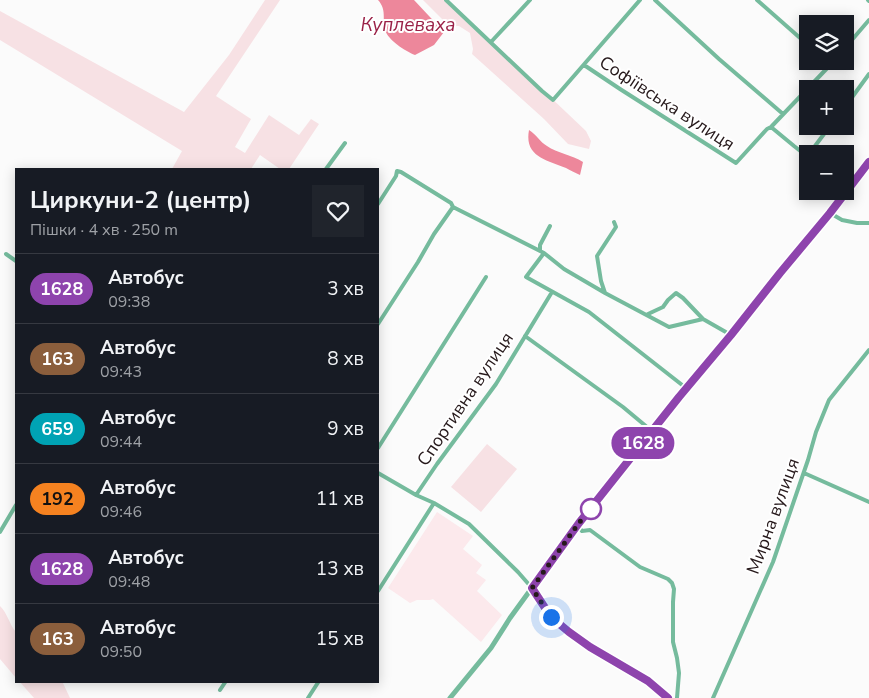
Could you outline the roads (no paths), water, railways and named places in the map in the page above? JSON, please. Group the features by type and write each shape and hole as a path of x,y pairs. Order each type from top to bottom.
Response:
{"street":[{"path":"446,0 554,100 640,0"},
{"path":"491,42 530,0"},
{"path":"655,0 783,114"},
{"path":"757,0 799,37"},
{"path":"854,38 869,20"},
{"name":"Софіївська вулиця","path":"584,65 736,163 771,127"},
{"path":"799,150 771,127 825,70"},
{"path":"854,95 869,74"},
{"path":"327,168 346,143"},
{"path":"854,179 869,162"},
{"path":"379,202 396,176 397,171 401,172 451,203 454,207 542,251 564,270 669,326 704,318"},
{"path":"450,698 491,648 510,618 577,526 686,388 830,213 838,200"},
{"path":"379,322 434,234 454,207"},
{"path":"830,213 842,220 869,223"},
{"path":"605,293 597,256 616,226 614,222"},
{"path":"542,251 540,245 550,226"},
{"path":"542,251 526,277 588,312 686,388"},
{"path":"6,254 15,260"},
{"path":"379,446 486,277"},
{"name":"Спортивна вулиця","path":"416,495 496,384 552,292"},
{"path":"648,314 663,308 668,300 676,294 684,298 704,318 731,335"},
{"path":"525,336 623,407 653,432"},
{"name":"Мирна вулиця","path":"713,698 774,562 816,432 829,400 869,350"},
{"path":"804,473 869,502"},
{"path":"379,474 469,524 518,572 532,588 551,617 590,647 648,681 668,698"},
{"path":"379,588 434,503"},
{"path":"0,532 15,507"},
{"path":"577,526 582,531 590,530 640,566 668,579 672,583 674,590 672,642 679,673 678,698"},
{"path":"220,690 225,683"},
{"path":"308,698 318,683"}],"water":[{"name":"Куплеваха","path":"378,0 414,0 444,32 434,45 415,55 397,45 387,34 384,26 383,11"},
{"path":"529,130 551,148 583,162 580,175 538,156 530,146 528,139"}]}
